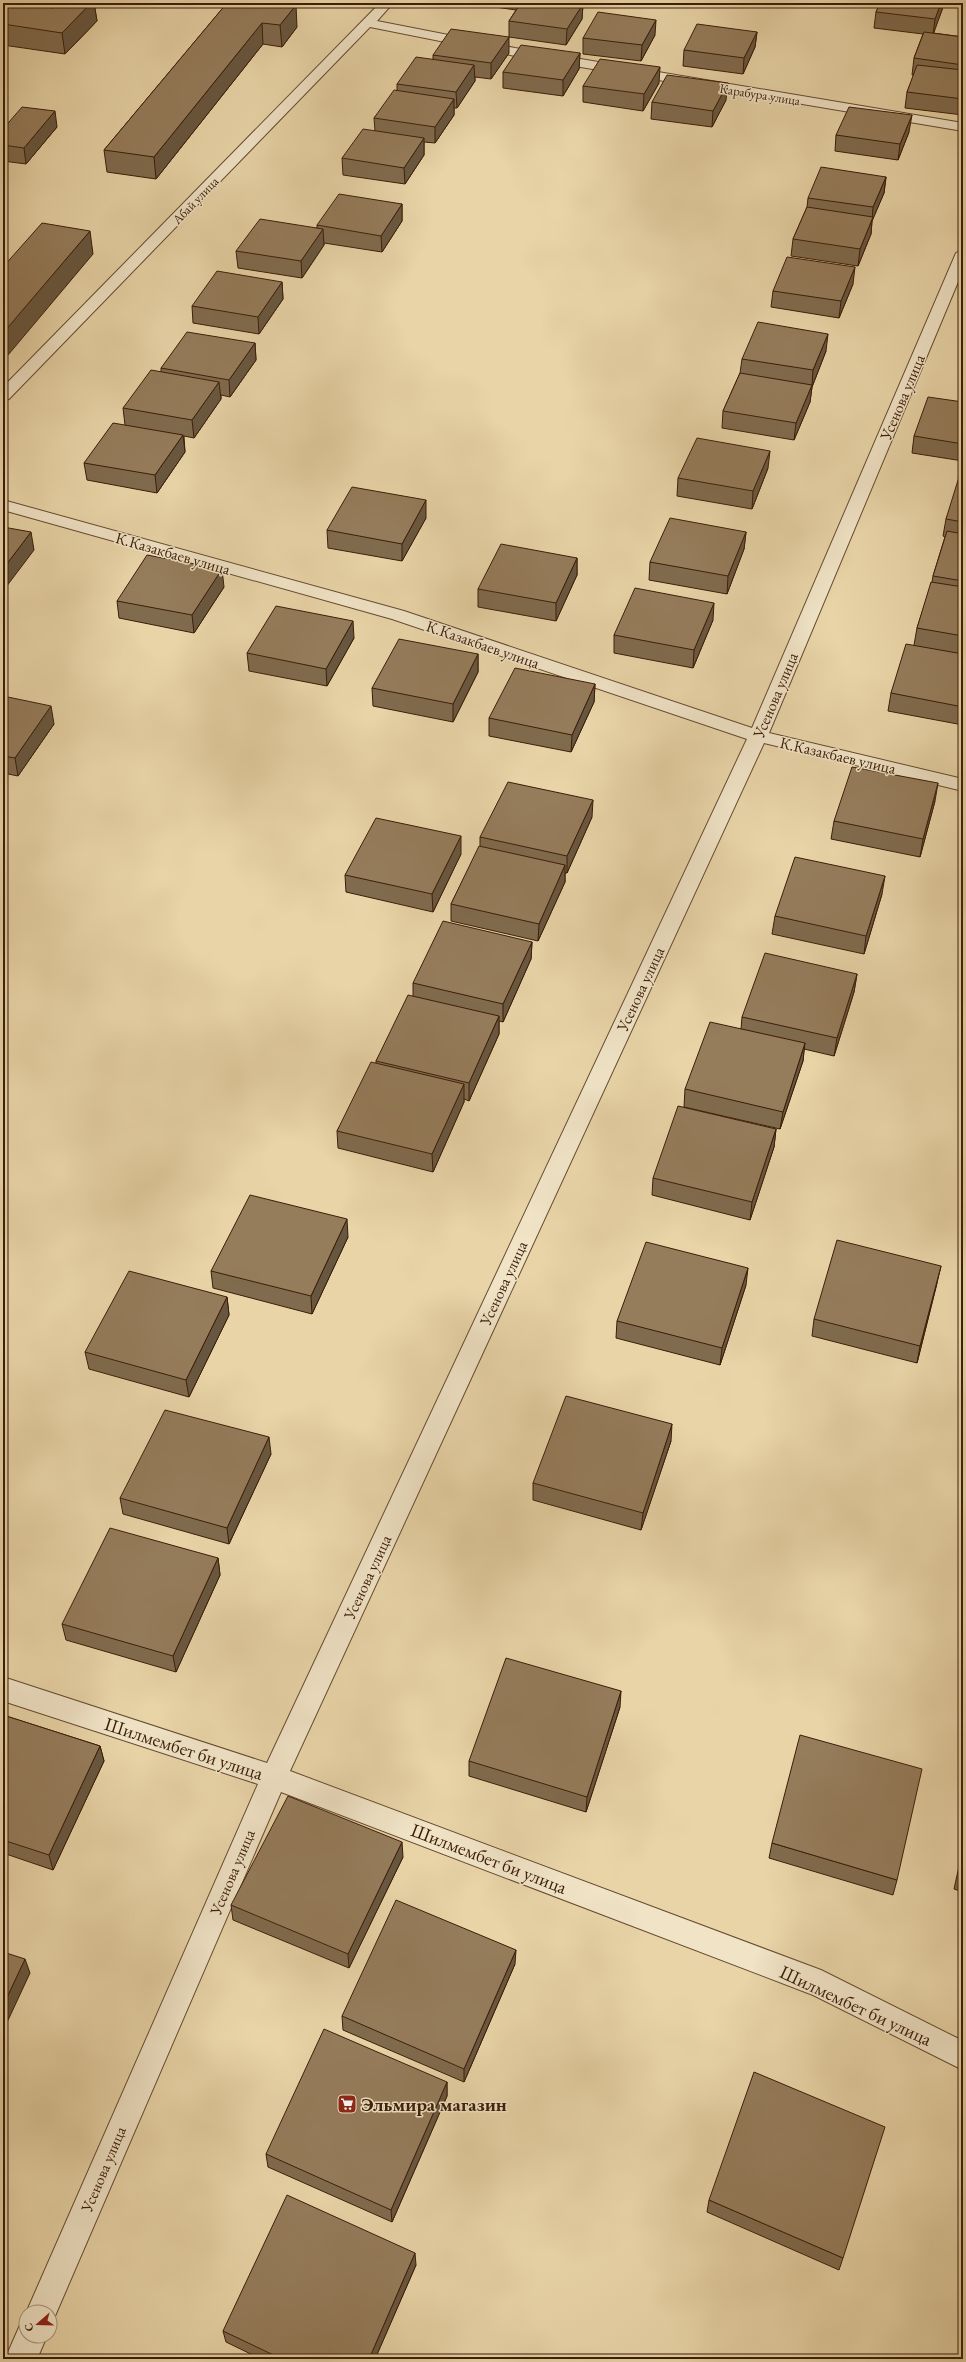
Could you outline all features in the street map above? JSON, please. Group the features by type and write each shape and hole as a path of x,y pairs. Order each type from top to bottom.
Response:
{"street":[{"path":"24,3 65,8 76,3"},
{"name":"Абай улица","path":"3,396 387,3"},
{"name":"Карабура улица","path":"368,22 515,52 963,127"},
{"name":"Усенова улица","path":"44,2304 274,1777 758,736 963,253"},
{"name":"К.Казакбаев улица","path":"3,505 398,616 758,736 963,784"},
{"name":"Шилмембет би улица","path":"3,1689 274,1777 821,1984 963,2056"},
{"path":"21,2359 28,2344"}],"building":[{"path":"3,3 20,3 53,8 57,3 91,3 62,33 3,24"},
{"path":"227,3 278,3 296,5 280,25 262,23 154,157 104,150"},
{"path":"521,3 583,4 567,29 509,21"},
{"path":"880,3 941,3 935,19 876,12"},
{"path":"598,12 656,20 642,45 583,38"},
{"path":"697,24 757,32 744,58 684,50"},
{"path":"451,29 509,37 491,63 433,55"},
{"path":"924,32 963,37 963,65 914,58"},
{"path":"521,45 580,53 563,80 503,72"},
{"path":"416,57 474,65 456,92 397,84"},
{"path":"600,59 660,67 644,94 583,86"},
{"path":"917,65 963,70 963,99 907,92"},
{"path":"667,75 728,83 713,111 652,102"},
{"path":"394,90 454,99 435,127 374,118"},
{"path":"22,107 55,111 24,148 3,145 3,129"},
{"path":"849,107 912,115 900,144 836,135"},
{"path":"363,129 424,138 404,168 342,158"},
{"path":"821,167 886,177 873,207 808,198"},
{"path":"339,194 402,204 381,236 317,225"},
{"path":"807,207 873,217 860,249 793,239"},
{"path":"260,219 323,229 301,261 236,251"},
{"path":"42,223 90,231 3,333 3,267"},
{"path":"787,257 855,267 841,301 773,291"},
{"path":"217,271 282,282 258,317 192,306"},
{"path":"758,322 828,334 813,370 742,359"},
{"path":"187,332 255,343 229,380 161,368"},
{"path":"151,370 219,382 192,420 123,408"},
{"path":"740,373 812,385 796,423 723,411"},
{"path":"928,397 963,402 963,444 914,436"},
{"path":"113,423 183,435 155,475 84,463"},
{"path":"697,438 770,451 753,491 678,478"},
{"path":"959,477 963,478 963,522 946,519"},
{"path":"352,487 426,500 402,544 327,530"},
{"path":"670,518 746,532 728,576 650,562"},
{"path":"3,527 31,532 3,569"},
{"path":"947,531 963,534 963,581 933,576"},
{"path":"501,544 577,558 556,603 478,589"},
{"path":"147,555 222,569 192,615 117,601"},
{"path":"931,582 963,587 963,636 917,628"},
{"path":"635,588 714,603 694,650 614,635"},
{"path":"276,606 353,621 326,669 247,653"},
{"path":"399,639 478,654 453,704 372,688"},
{"path":"906,644 963,654 963,707 891,693"},
{"path":"515,668 595,684 572,735 489,718"},
{"path":"3,696 51,706 15,758 3,756"},
{"path":"852,767 938,783 923,839 834,821"},
{"path":"508,782 593,800 567,856 480,837"},
{"path":"376,818 461,836 432,894 345,875"},
{"path":"479,846 565,865 539,924 451,904"},
{"path":"795,857 885,876 866,936 775,916"},
{"path":"443,921 532,942 503,1004 413,983"},
{"path":"765,953 857,974 837,1038 742,1017"},
{"path":"408,995 499,1016 469,1083 376,1061"},
{"path":"710,1022 805,1043 783,1112 685,1089"},
{"path":"371,1062 464,1084 432,1154 337,1131"},
{"path":"678,1106 776,1129 752,1202 653,1178"},
{"path":"250,1195 347,1219 311,1296 211,1271"},
{"path":"837,1240 941,1266 920,1346 814,1319"},
{"path":"646,1242 748,1268 722,1348 617,1321"},
{"path":"129,1271 227,1297 186,1380 85,1352"},
{"path":"566,1396 672,1424 643,1513 533,1483"},
{"path":"165,1410 269,1437 227,1528 120,1498"},
{"path":"110,1528 218,1558 173,1656 62,1624"},
{"path":"506,1658 621,1691 587,1797 469,1761"},
{"path":"3,1715 100,1746 49,1855 3,1840"},
{"path":"800,1735 922,1769 897,1880 772,1843"},
{"path":"288,1796 402,1842 348,1954 231,1905"},
{"path":"963,1857 963,1876 959,1875"},
{"path":"396,1900 516,1950 464,2069 342,2016"},
{"path":"3,1952 25,1959 3,2006"},
{"path":"324,2029 447,2082 391,2210 266,2154"},
{"path":"754,2072 885,2127 843,2258 709,2200"},
{"path":"287,2195 415,2253 369,2359 282,2359 223,2331"}],"place":[{"name":"Эльмира магазин","path":"347,2104"}]}
